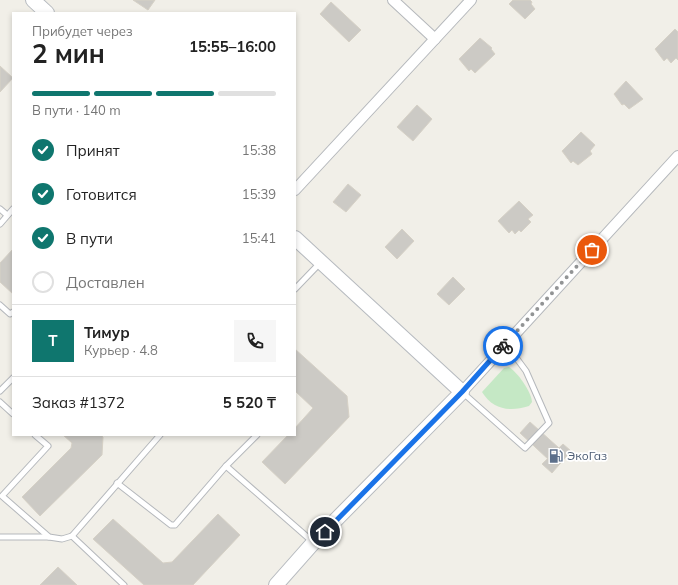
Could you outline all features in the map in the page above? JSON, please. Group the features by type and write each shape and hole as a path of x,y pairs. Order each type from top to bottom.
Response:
{"street":[{"path":"33,0 46,12"},
{"path":"393,0 435,39"},
{"path":"296,189 470,0"},
{"path":"276,585 314,542 462,392 678,156"},
{"path":"296,239 462,392"}],"lane":[{"path":"0,209 7,215"},
{"path":"0,224 12,210"},
{"path":"296,287 321,262"},
{"path":"0,305 10,314 12,313"},
{"path":"462,392 525,448 549,423 526,371 506,344"},
{"path":"0,392 12,379"},
{"path":"0,402 12,413"},
{"path":"36,436 48,446 1,497 50,538"},
{"path":"0,537 62,539 72,536 159,436"},
{"path":"117,483 171,525 175,525 226,466 256,436"},
{"path":"226,466 314,542"},
{"path":"72,536 124,585"}],"green space":[{"path":"509,367 516,373 527,388 532,402 529,406 515,409 502,408 491,403 482,392 504,368"}],"building":[{"path":"133,0 155,0 148,10"},
{"path":"513,0 530,0 535,9 525,19 509,4"},
{"path":"331,2 361,30 349,42 320,14"},
{"path":"675,29 678,32 678,60 676,58 671,63 667,58 664,61 655,49"},
{"path":"480,38 492,48 491,49 495,54 475,73 471,69 469,71 459,59"},
{"path":"0,66 12,77 12,79 0,92"},
{"path":"626,81 643,99 629,109 624,104 622,105 614,94"},
{"path":"417,105 432,119 413,141 397,127"},
{"path":"581,132 595,145 590,151 592,154 578,165 573,161 571,163 562,151"},
{"path":"348,184 361,195 346,212 333,202"},
{"path":"519,201 533,215 528,219 531,222 521,232 519,230 515,234 512,230 509,233 498,221"},
{"path":"402,229 414,241 397,259 385,247"},
{"path":"12,250 12,293 0,282 0,263"},
{"path":"453,277 465,289 449,305 437,294"},
{"path":"296,350 347,396 349,417 285,484 262,462 287,436 296,436 296,427 313,408 296,392"},
{"path":"530,422 559,448 549,460 520,433"},
{"path":"64,436 102,436 102,455 40,516 22,497 71,448 72,443"},
{"path":"563,444 571,451 552,473 542,464"},
{"path":"218,514 240,535 193,585 144,585 93,539 113,519 163,563 172,562"},
{"path":"58,567 77,585 40,585"}],"way so far":[{"path":"503,346 592,250"}],"place":[{"name":"ЭкоГаз","path":"556,456"}],"route":[{"path":"325,532 462,392 503,346"}]}
